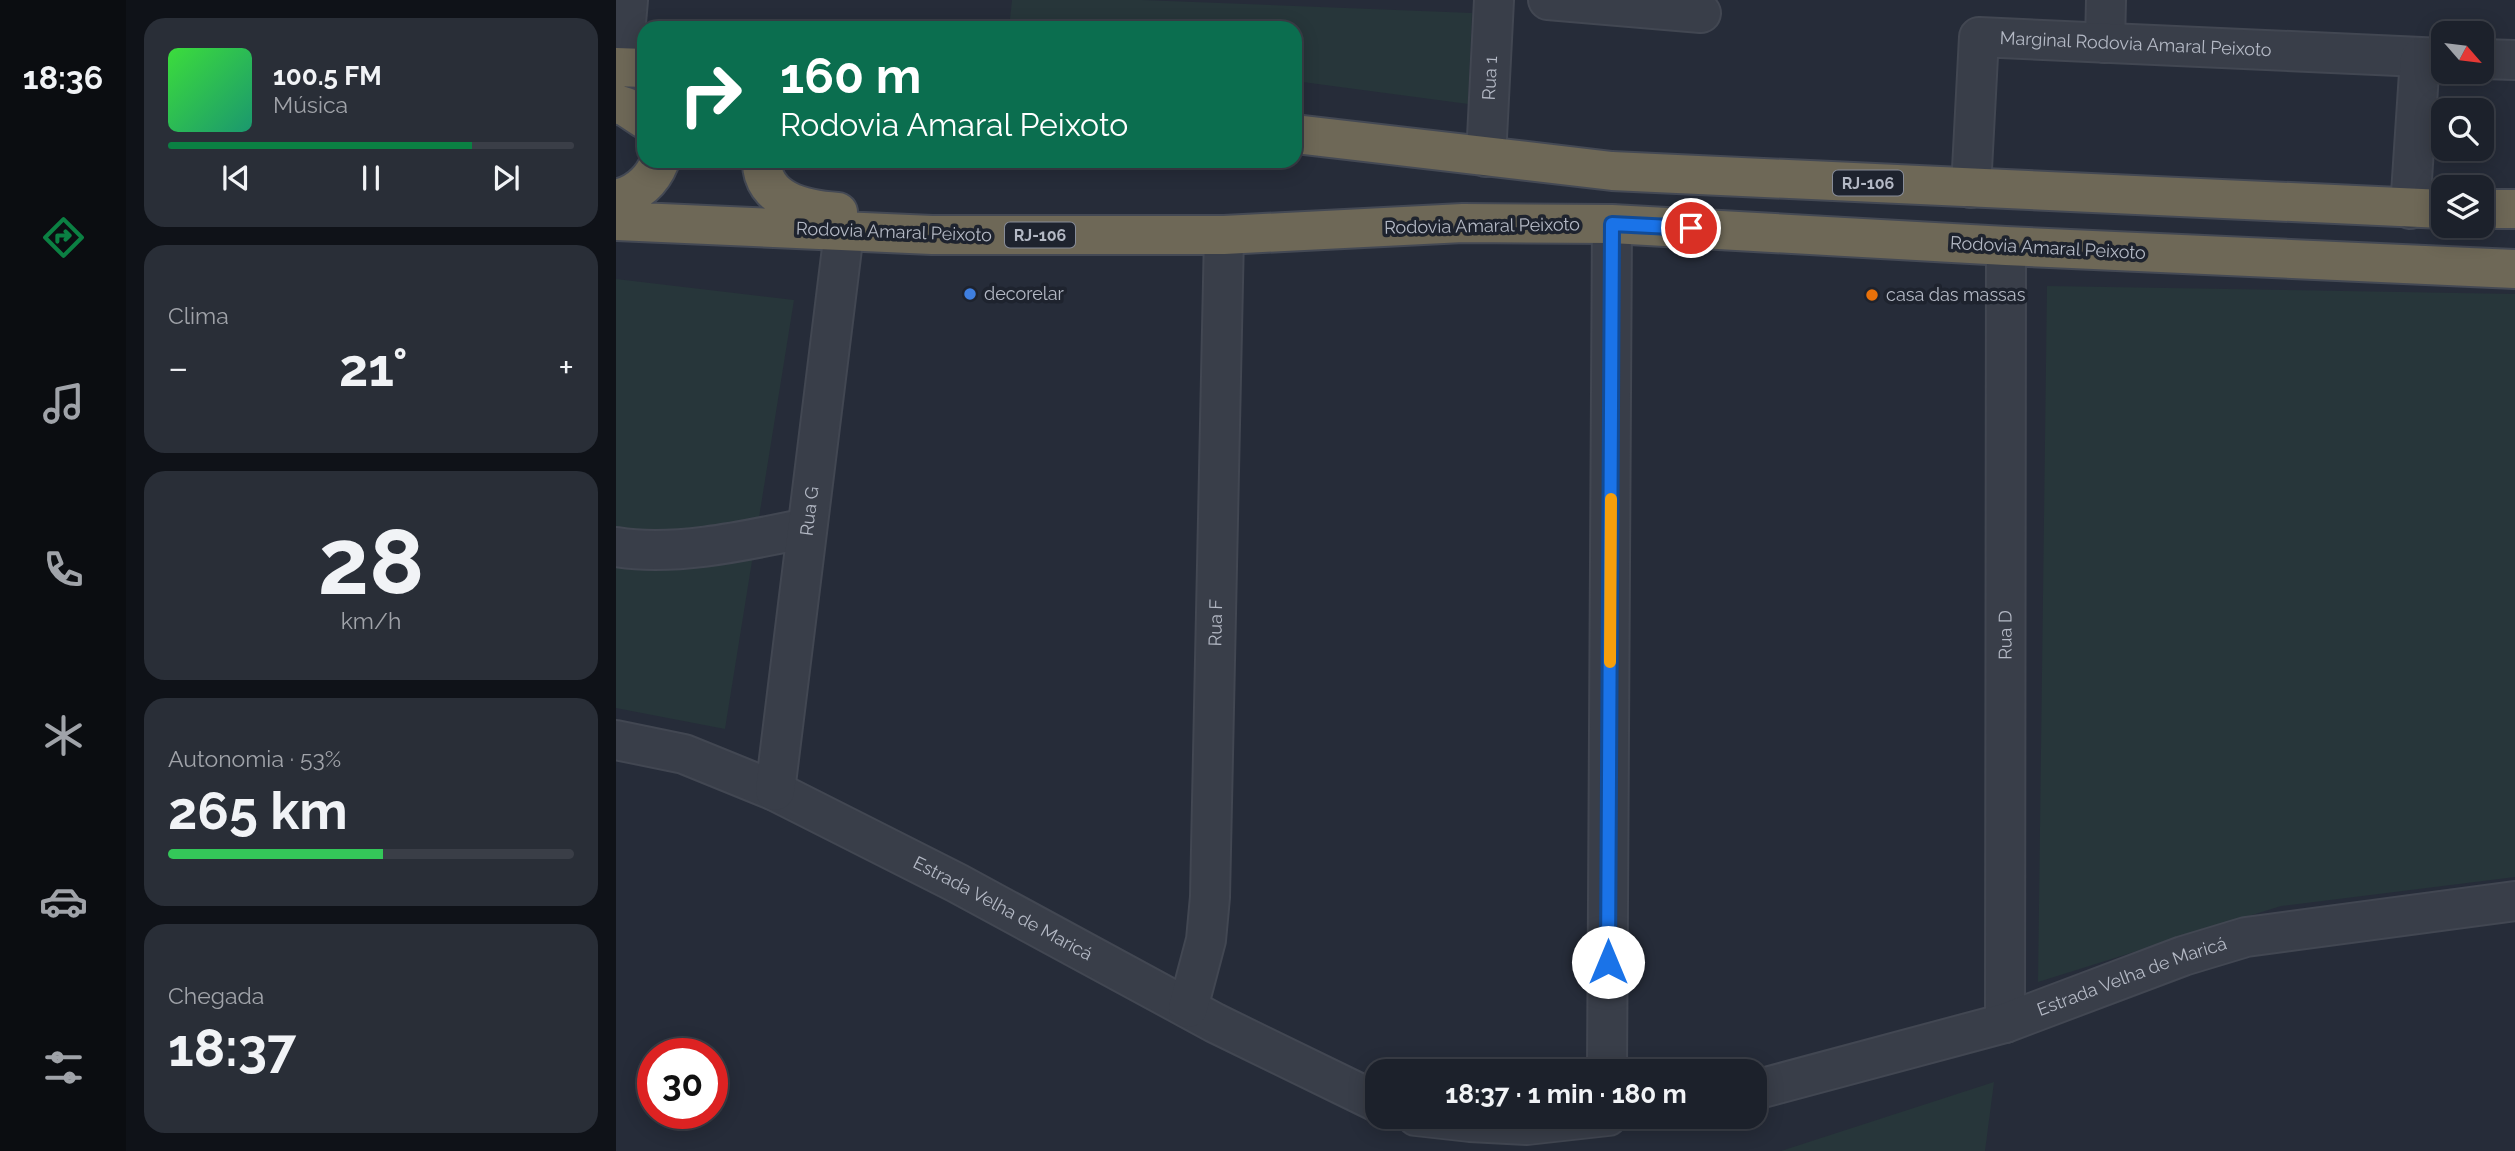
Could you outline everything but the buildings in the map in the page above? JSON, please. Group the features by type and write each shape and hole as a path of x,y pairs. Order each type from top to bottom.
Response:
{"highway":[{"path":"625,77 626,107 637,115"},
{"name":"RJ-106","path":"1302,135 1612,171 2427,209"},
{"path":"616,199 643,187 657,168"},
{"path":"762,168 775,192 795,206 835,212 1204,214 1393,206 1463,223"},
{"path":"2494,209 2515,209"},
{"name":"Rodovia Amaral Peixoto","path":"616,221 932,235 1224,235 1463,223 1612,224 2006,246 2515,269"}],"street":[{"path":"625,77 628,0"},
{"name":"Rua 1","path":"1486,157 1494,0"},
{"path":"1548,0 1701,13"},
{"path":"2105,43 2106,0"},
{"name":"Marginal Rodovia Amaral Peixoto","path":"1971,188 1979,37 2431,58"},
{"path":"2427,209 2431,58"},
{"path":"2494,59 2515,60"},
{"path":"1607,1059 1612,224"},
{"name":"Rua G","path":"775,791 844,232"},
{"name":"Rua F","path":"1188,1008 1206,940 1210,897 1224,235"},
{"name":"Rua D","path":"2005,1023 2006,246"},
{"path":"616,547 651,550 730,544 807,528"},
{"name":"Estrada Velha de Maricá","path":"616,740 684,754 775,791 957,883 1188,1008 1365,1096"},
{"name":"Estrada Velha de Maricá","path":"1767,1087 2005,1023 2183,956 2246,937 2515,901"}],"shaded area":[{"path":"1012,0 1142,0 1472,13 1468,104 1302,82 1302,21 1010,21"},
{"path":"616,279 794,300 725,729 616,708"},
{"path":"2047,286 2515,294 2515,877 2281,906 2038,982"},
{"path":"1994,1082 1985,1151 1781,1151"}],"slow traffic":[{"path":"1610,662 1611,499"}],"place":[{"name":"decorelar","path":"970,294"},
{"name":"casa das massas","path":"1872,295"}],"route":[{"path":"1608,962 1612,224 1691,228"}]}
